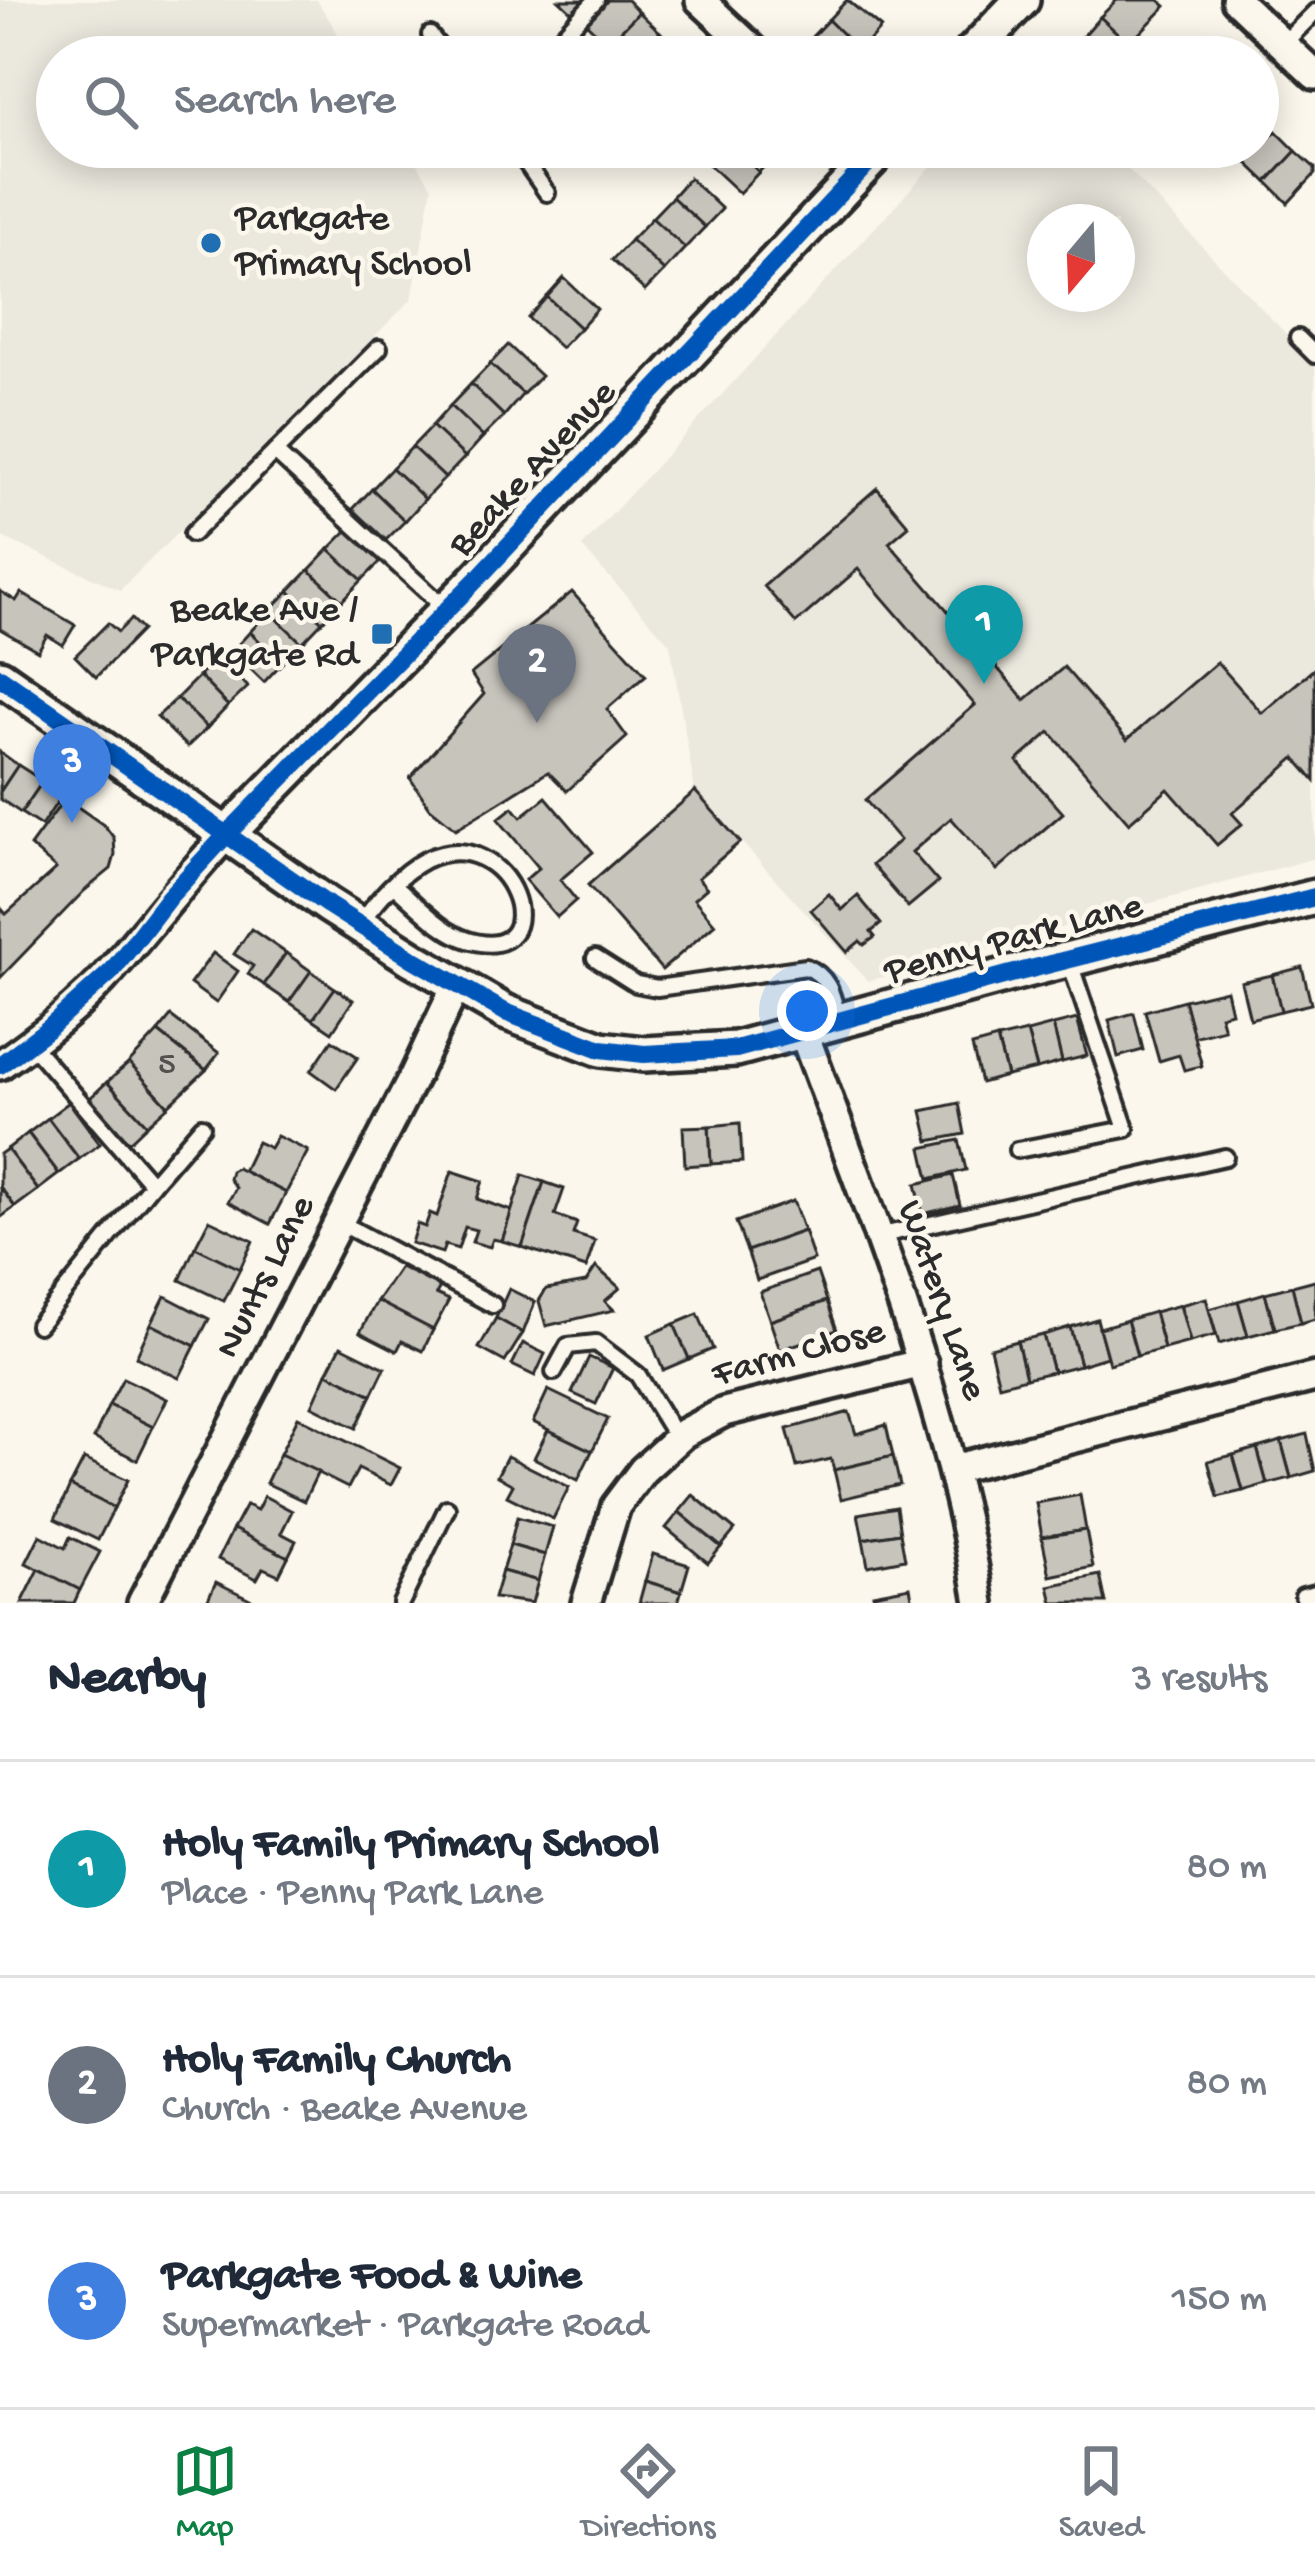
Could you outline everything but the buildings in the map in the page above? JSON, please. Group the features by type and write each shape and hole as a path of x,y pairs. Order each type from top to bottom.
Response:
{"street":[{"path":"700,0 738,36"},
{"path":"988,36 1022,0"},
{"path":"1236,0 1274,36"},
{"path":"1279,40 1315,74"},
{"name":"Beake Avenue","path":"228,833 447,610 854,168"},
{"name":"Penny Park Lane","path":"0,677 358,925 456,986 505,1012 601,1049 644,1054 736,1049 1315,897"},
{"path":"0,1065 112,971 169,897 228,833"},
{"name":"Nunts Lane","path":"142,1603 456,986"},
{"name":"Watery Lane","path":"803,1031 923,1363 953,1469 980,1603"},
{"name":"Farm Close","path":"586,1603 616,1506 643,1470 699,1423 724,1412 923,1363"},
{"path":"953,1469 1315,1377"}],"lane":[{"path":"562,36 596,0"},
{"path":"1283,44 1315,12"},
{"path":"530,168 547,193"},
{"path":"1298,338 1315,355"},
{"path":"192,534 379,347"},
{"path":"274,452 447,610"},
{"path":"358,925 394,884 428,859 450,853 474,856 492,866 515,889 521,914 516,928 505,938 472,942 454,934 394,884"},
{"path":"595,958 624,978 656,988 806,967 827,982 839,1021"},
{"path":"1017,1150 1126,1129 1070,959"},
{"path":"30,1043 152,1184"},
{"path":"38,1325 202,1126"},
{"path":"878,1237 1225,1157"},
{"path":"339,1222 493,1305"},
{"path":"554,1372 568,1346 596,1343 638,1375 677,1439"},
{"path":"401,1603 447,1508"}],"shaded area":[{"name":"Parkgate Primary School","path":"0,0 317,0 339,36 36,36 36,168 420,168 432,187 412,299 120,590 0,536"},
{"path":"930,168 1127,168 1315,364 1315,858 868,981 695,791 670,644 582,547"}],"cycle path":[{"path":"0,1065 112,971 169,897 228,833 477,579 863,168"},
{"path":"0,677 413,959 505,1012 601,1049 644,1054 736,1049 1315,897"}],"place":[{"name":"Parkgate Primary School","path":"211,243"},
{"name":"Beake Ave / Parkgate Rd","path":"382,634"},
{"name":"Holy Family Primary School","path":"984,684"},
{"name":"Holy Family Church","path":"537,723"},
{"name":"Parkgate Food & Wine","path":"72,823"}]}
